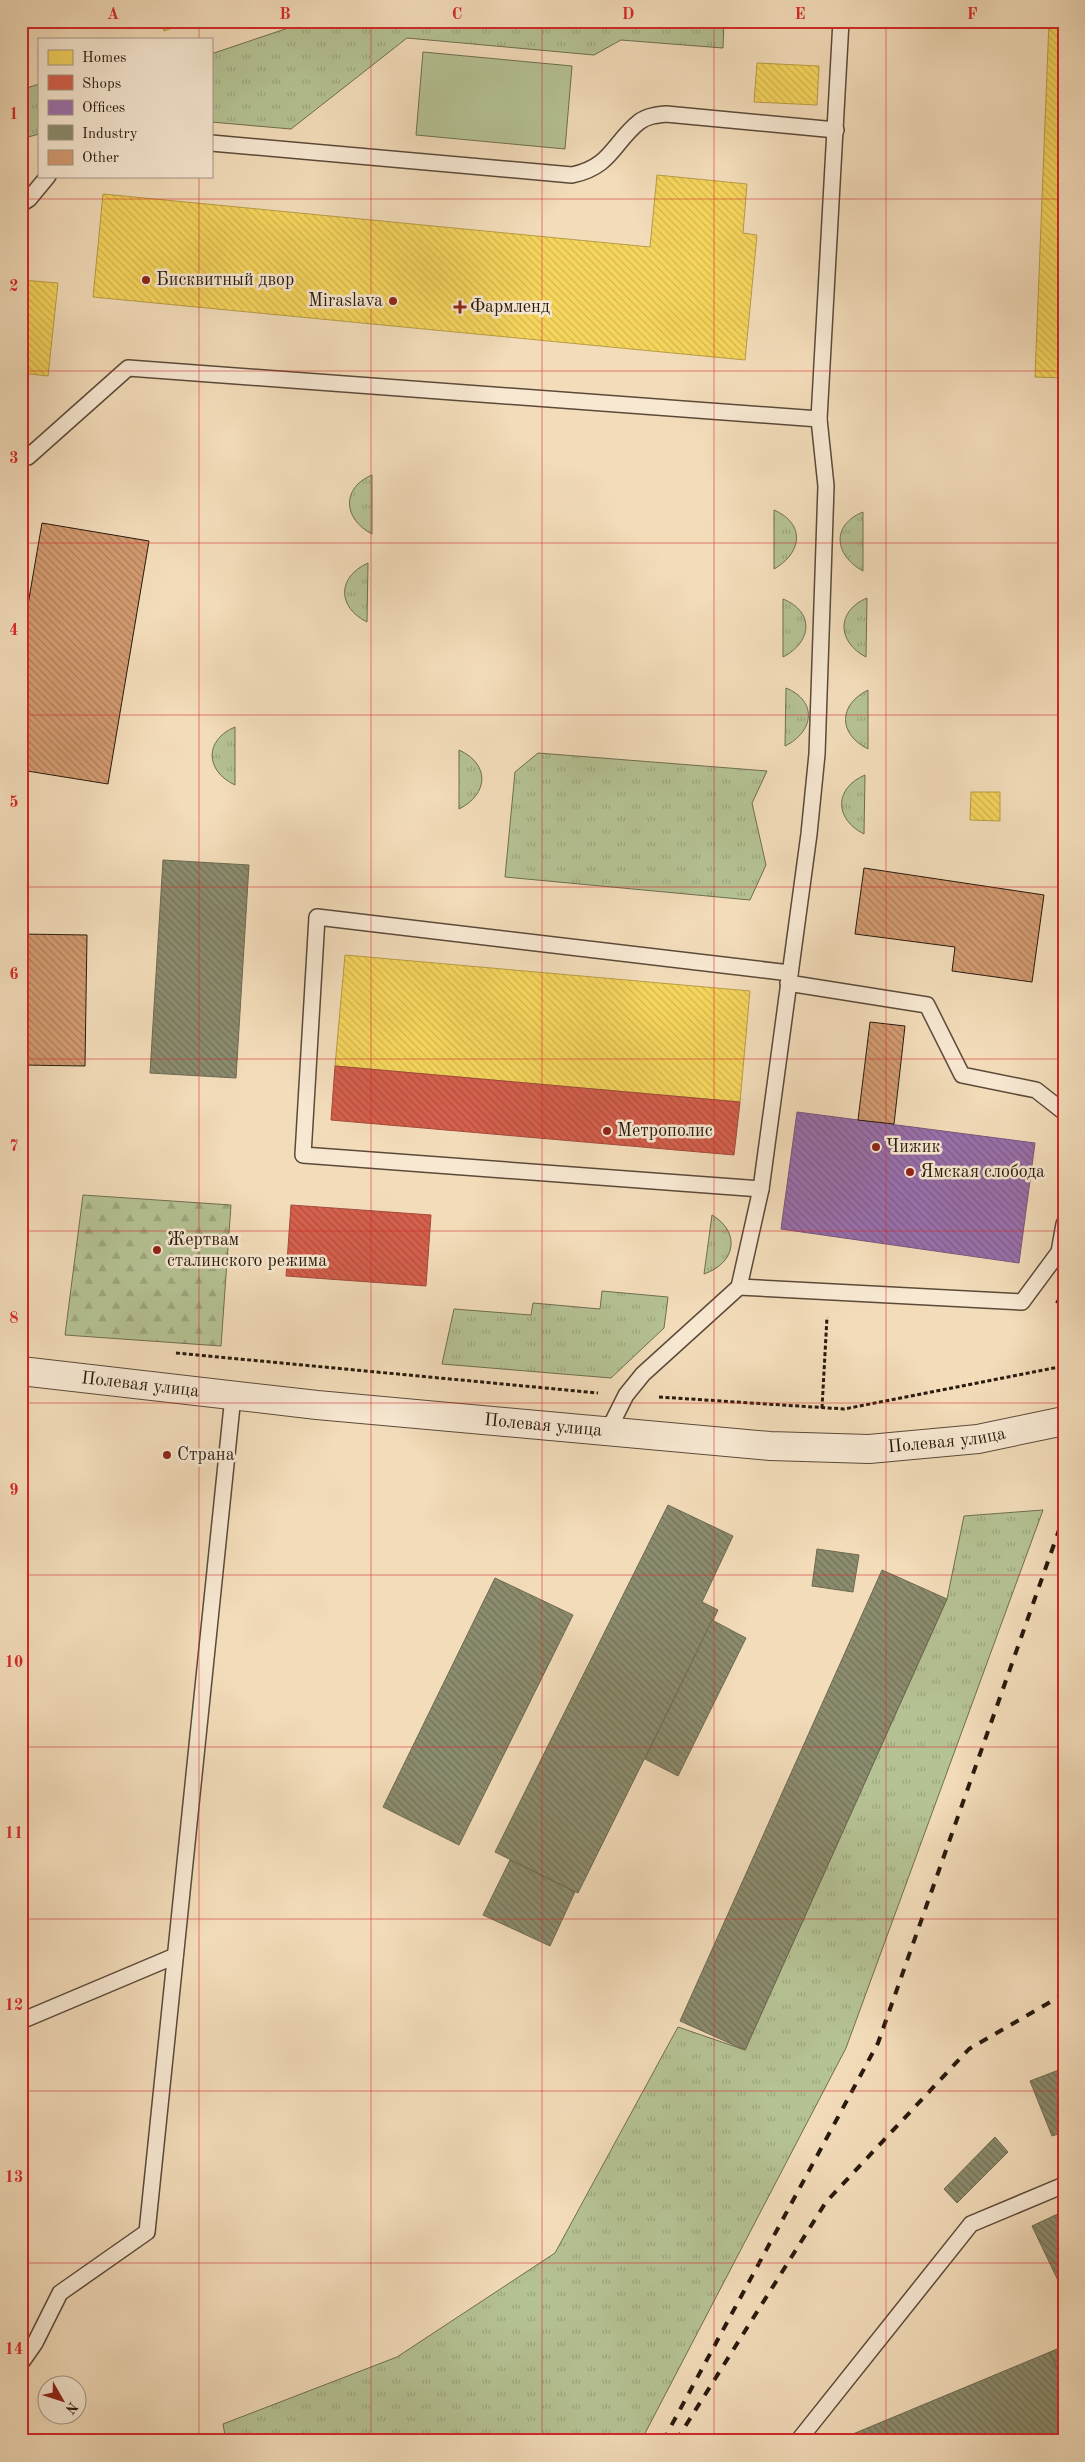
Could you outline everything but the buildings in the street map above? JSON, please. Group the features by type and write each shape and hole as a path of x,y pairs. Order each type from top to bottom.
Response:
{"street":[{"name":"Полевая улица","path":"21,1370 233,1396 607,1433 770,1446 869,1449 978,1439 1064,1421"}],"lane":[{"path":"607,1433 626,1395 643,1374 738,1287 761,1189 808,839 817,754 826,486 819,419 841,21"},
{"path":"212,143 572,175 586,172 601,163 639,122 651,116 666,114 836,130"},
{"path":"21,204 29,199 46,178"},
{"path":"21,457 28,457 128,368 819,419"},
{"path":"761,1189 303,1155 317,917 789,978 927,1005 962,1074 1036,1090 1064,1112"},
{"path":"738,1287 1022,1302 1059,1252 1064,1224"},
{"path":"21,2363 35,2343 60,2294 147,2232 233,1396"},
{"path":"21,2021 175,1956"},
{"path":"798,2441 972,2224 1064,2185"}],"path":[{"path":"822,1408 828,1292"},
{"path":"172,1352 626,1395 844,1409 1064,1366"}],"green space":[{"path":"309,21 724,21 723,48 621,40 594,55 407,38 291,129 212,122 212,54"},
{"path":"423,52 572,66 565,149 416,135"},
{"path":"38,84 38,134 21,139 21,90"},
{"path":"372,475 372,534 362,528 355,520 350,504 351,495 355,488"},
{"path":"774,510 791,523 796,539 795,547 790,555 774,569"},
{"path":"863,512 863,571 846,557 840,540 845,524"},
{"path":"368,563 367,622 357,616 350,608 345,592 346,584 351,576"},
{"path":"867,598 866,657 856,651 850,643 845,635 844,627 845,618 850,611"},
{"path":"783,599 801,611 806,627 800,643 793,651 783,657"},
{"path":"786,688 803,701 807,708 808,717 802,733 785,746"},
{"path":"868,690 868,749 851,736 845,720 851,703"},
{"path":"235,727 235,785 218,772 212,756 213,747 218,740"},
{"path":"459,750 476,763 481,771 482,779 476,795 469,803 459,809"},
{"path":"538,753 767,771 752,803 766,865 750,900 505,877 515,772"},
{"path":"865,775 864,834 854,828 847,820 842,804 843,795 848,788"},
{"path":"83,1195 231,1205 221,1346 65,1335"},
{"path":"712,1215 727,1230 731,1238 731,1247 723,1263 704,1274"},
{"path":"602,1291 668,1297 664,1328 611,1378 442,1364 454,1309 531,1315 533,1303 600,1309"},
{"path":"1043,1510 846,2048 641,2441 226,2441 223,2424 397,2357 555,2253 678,2027 745,2050 947,1599 964,1516"}],"railway":[{"path":"663,2441 878,2043 1064,1516"},
{"path":"676,2441 826,2202 969,2049 1064,1994"}],"place":[{"name":"Бисквитный двор","path":"146,280"},
{"name":"Miraslava","path":"393,301"},
{"name":"Фармленд","path":"460,307"},
{"name":"Метрополис","path":"607,1131"},
{"name":"Чижик","path":"876,1147"},
{"name":"Ямская слобода","path":"910,1172"},
{"name":"Жертвам сталинского режима","path":"157,1250"},
{"name":"Страна","path":"167,1455"}]}
